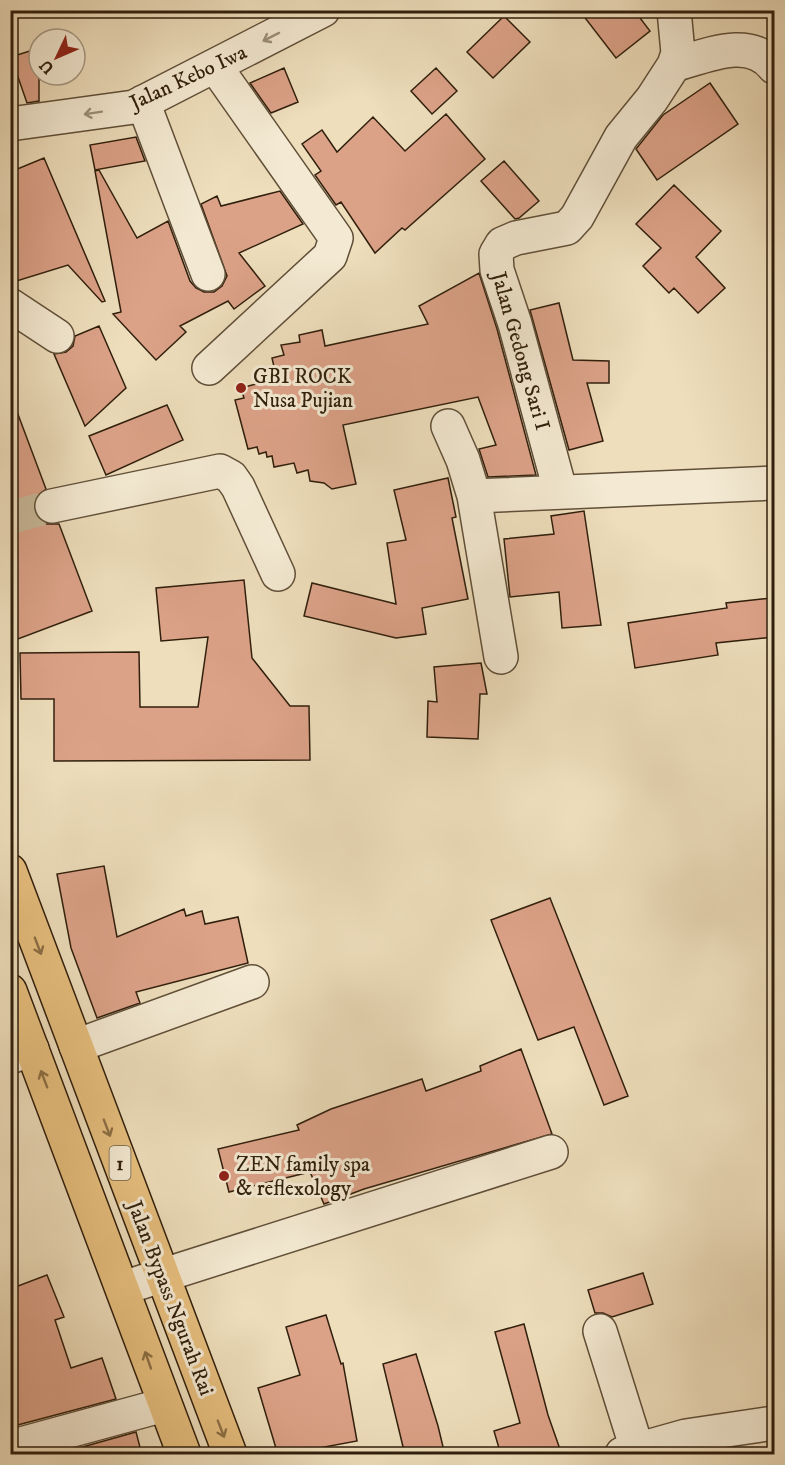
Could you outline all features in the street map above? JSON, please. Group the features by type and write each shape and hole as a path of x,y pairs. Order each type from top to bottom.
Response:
{"highway":[{"name":"Jalan Bypass Ngurah Rai","path":"10,871 230,1455"},
{"name":"Jalan Bypass Ngurah Rai","path":"10,991 21,1053 123,1288 184,1455"}],"street":[{"name":"Jalan Kebo Iwa","path":"10,124 134,106 323,10"},
{"name":"Jalan Gedong Sari I","path":"560,490 515,324 497,270 496,254 502,244 516,238 567,228 577,217 621,137 652,99 674,65 678,54 674,10"},
{"path":"674,65 738,48 759,53 774,67"},
{"path":"209,368 330,256 336,237 215,66"},
{"path":"143,102 208,274"},
{"path":"10,305 57,336"},
{"path":"447,426 463,460 474,496 501,657"},
{"path":"52,506 220,471 231,477 238,487 278,574"},
{"path":"474,496 560,490 774,483"},
{"path":"76,1046 252,982"},
{"path":"123,1288 551,1152"},
{"path":"600,1331 630,1452 686,1436 774,1423"},
{"path":"10,1447 164,1405"}],"building":[{"path":"579,10 634,10 650,31 616,58"},
{"path":"504,16 530,42 493,78 467,52"},
{"path":"27,52 27,87 39,87 39,101 27,103 11,57"},
{"path":"284,68 298,102 271,113 250,83"},
{"path":"436,68 457,91 432,114 411,91"},
{"path":"710,83 738,124 657,180 636,149 663,115"},
{"path":"446,114 485,159 405,230 402,228 375,253 341,202 336,205 315,175 321,171 302,144 322,130 337,152 373,117 405,151"},
{"path":"136,137 145,161 95,170 90,145"},
{"path":"44,158 105,301 102,302 68,265 10,283 10,172"},
{"path":"504,161 539,201 515,219 481,181"},
{"path":"99,170 137,238 168,221 190,281 204,292 214,292 222,286 227,276 201,204 217,196 221,206 280,191 303,224 239,253 265,286 234,309 228,301 180,326 186,332 156,360 113,314 121,312 95,171"},
{"path":"674,185 721,231 696,257 725,288 698,313 674,288 669,293 643,266 661,248 636,224"},
{"path":"479,273 497,329 536,475 488,477 479,449 496,445 478,397 343,425 356,484 332,489 324,483 310,481 308,470 297,473 294,463 274,467 272,456 267,457 266,452 259,454 257,447 248,449 235,400 244,398 241,388 256,384 254,375 275,371 272,358 284,355 281,345 300,342 299,335 322,330 325,346 428,324 419,306"},
{"path":"559,303 573,360 609,361 609,383 587,383 603,441 569,450 530,310"},
{"path":"99,326 126,388 85,426 54,354 66,352 73,346 75,336"},
{"path":"10,401 13,401 46,489 34,500 34,510 38,518 46,524 59,524 92,611 10,642"},
{"path":"167,405 183,440 106,475 89,436"},
{"path":"448,478 456,517 452,518 468,599 422,608 426,634 396,638 304,616 312,583 396,604 387,543 406,540 394,490"},
{"path":"584,511 601,625 562,628 559,592 510,597 504,539 554,534 551,516"},
{"path":"244,580 252,658 290,706 309,706 310,760 54,761 54,699 21,699 20,653 139,652 140,707 198,707 208,637 161,641 156,588"},
{"path":"772,598 774,637 716,643 718,655 635,668 628,623 727,608 726,603"},
{"path":"481,663 487,694 480,694 478,739 427,737 428,701 437,702 434,667"},
{"path":"104,866 117,937 184,909 186,916 202,911 205,924 238,917 248,963 136,992 140,1003 97,1018 71,948 57,874"},
{"path":"550,898 628,1096 604,1105 574,1027 538,1040 491,920"},
{"path":"521,1049 552,1134 364,1189 324,1204 310,1172 229,1192 218,1149 299,1130 297,1125 331,1109 422,1079 426,1091 481,1071 480,1066"},
{"path":"643,1273 653,1304 612,1317 603,1313 595,1313 588,1290"},
{"path":"47,1275 64,1317 55,1320 71,1368 102,1358 116,1399 10,1427 10,1289"},
{"path":"326,1315 341,1364 343,1363 357,1441 308,1450 310,1455 278,1455 258,1388 300,1375 286,1327"},
{"path":"524,1324 548,1415 562,1455 501,1455 494,1431 520,1423 495,1332"},
{"path":"416,1354 445,1455 405,1455 383,1364"},
{"path":"136,1432 142,1455 54,1455"}],"tunnel":[{"path":"10,518 52,506"}],"place":[{"name":"GBI ROCK Nusa Pujian","path":"241,388"},
{"name":"ZEN family spa & reflexology","path":"224,1176"}]}
